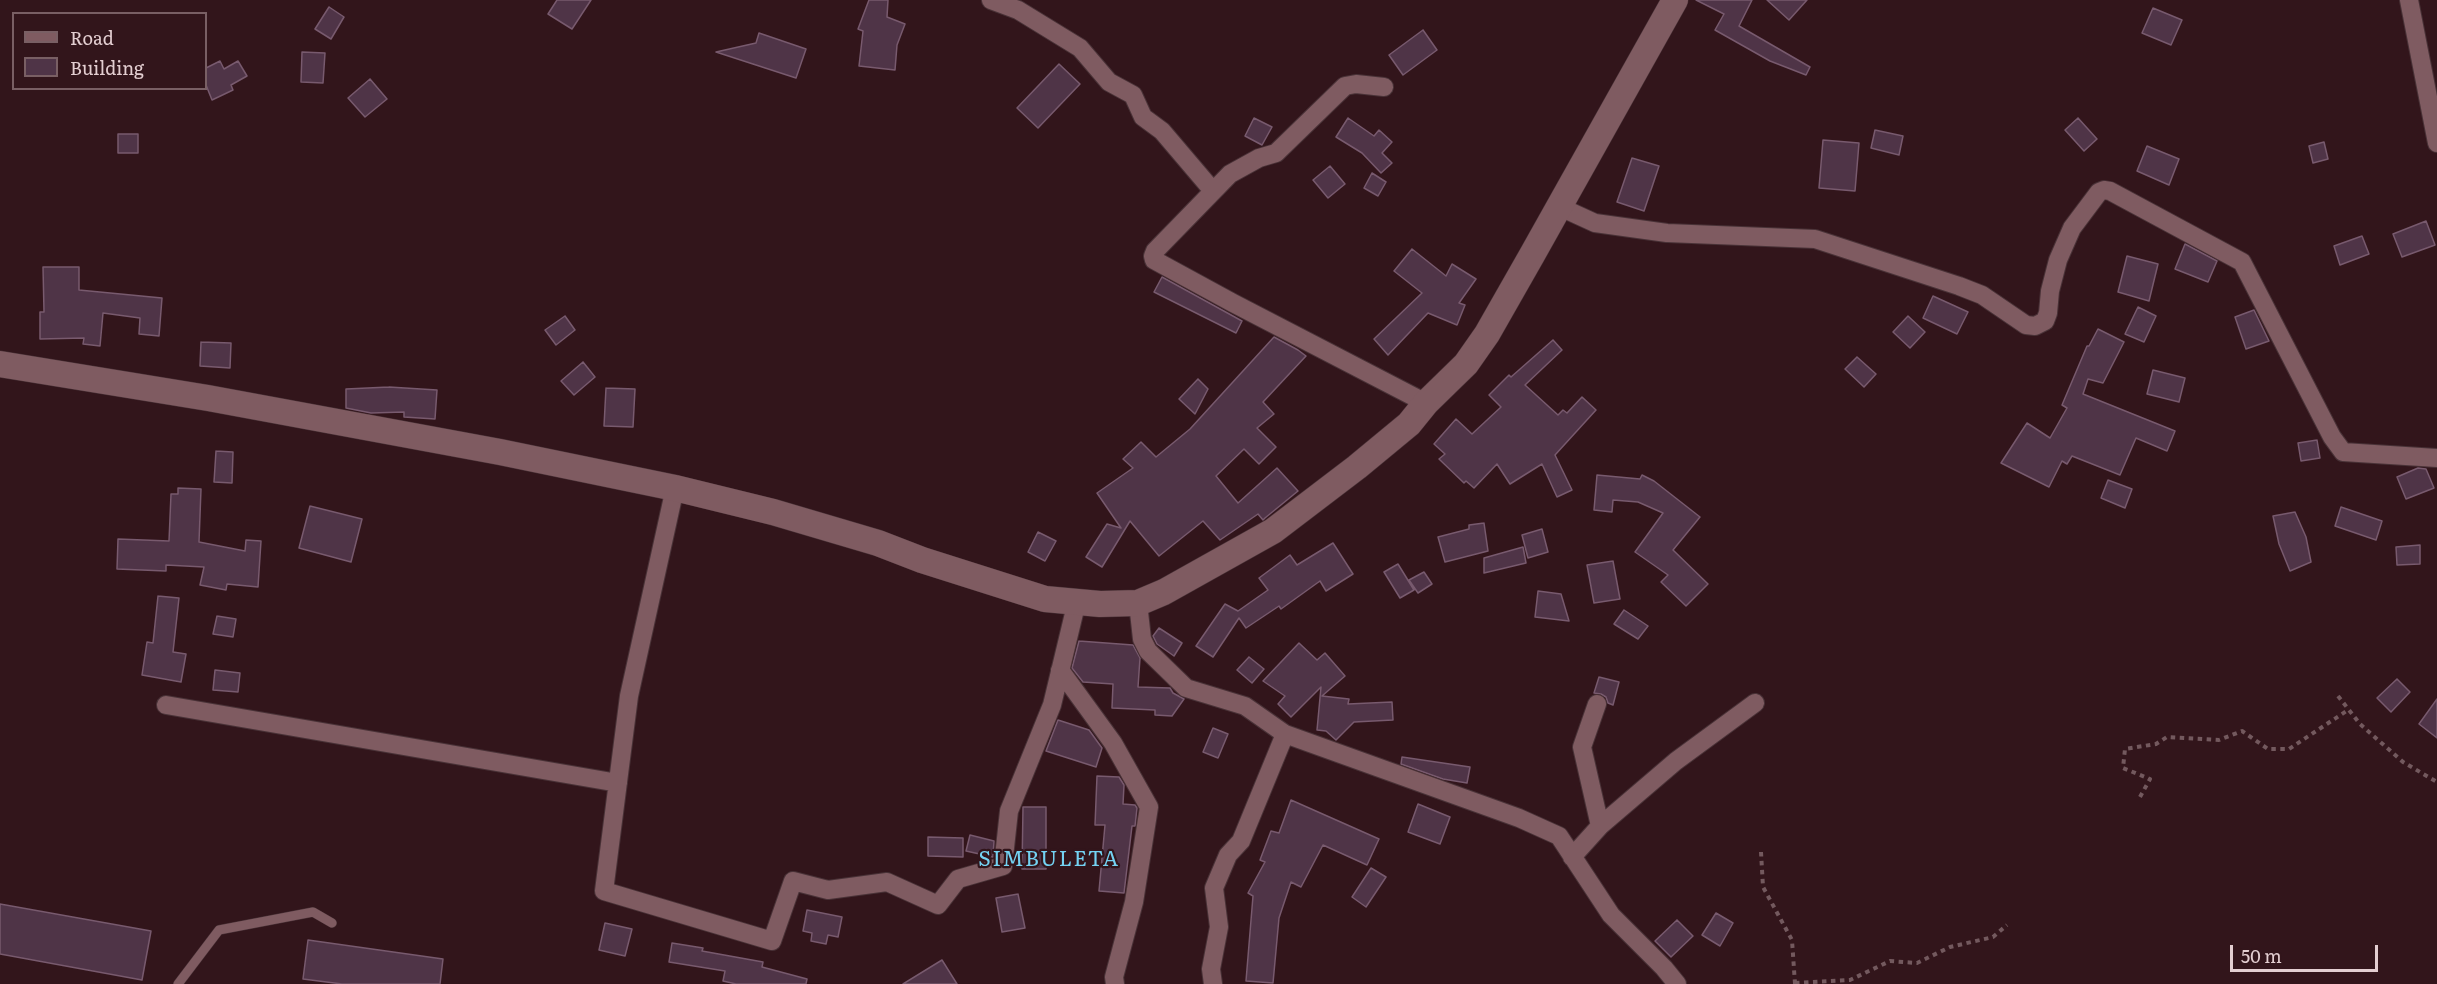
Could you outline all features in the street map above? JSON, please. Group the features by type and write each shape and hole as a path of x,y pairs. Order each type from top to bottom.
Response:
{"street":[{"path":"991,0 1018,10 1080,48 1109,82 1133,95 1143,117 1162,131 1213,191"},
{"path":"0,364 208,398 500,452 675,488 773,512 868,540 1045,599 1100,604 1138,603 1164,592 1273,531 1401,431 1466,364 1487,334 1560,207 1675,0"},
{"path":"2409,0 2437,143"},
{"path":"1384,87 1356,84 1345,86 1276,153 1239,168 1213,191 1155,251 1154,260 1426,403"},
{"path":"1560,207 1595,223 1667,233 1815,239 1967,289 1982,295 2026,325 2035,326 2045,321 2058,260 2072,228 2099,192 2110,190 2242,262 2337,446 2343,452 2437,458"},
{"path":"675,488 629,696 604,891 772,941 793,881 828,890 887,882 938,905 958,879 1003,866 1010,812 1052,705 1077,601"},
{"path":"1138,603 1142,639 1148,651 1186,688 1245,706 1285,734 1519,818 1559,837 1611,915 1677,984"},
{"path":"1060,670 1113,743 1149,807 1134,902 1114,977 1115,984"},
{"path":"1572,857 1600,826 1676,761 1755,703"},
{"path":"1597,704 1582,747 1600,826"},
{"path":"166,705 618,783"},
{"path":"1213,984 1211,969 1219,927 1214,888 1228,855 1241,842 1285,734"}],"lane":[{"path":"178,984 219,930 313,912 332,923"}],"path":[{"path":"2338,696 2360,724 2403,762 2437,782"},
{"path":"2140,797 2150,779 2123,768 2126,749 2156,744 2167,737 2219,740 2242,731 2268,748 2289,748 2348,710"},
{"path":"1761,852 1763,887 1792,940 1795,984 1850,980 1890,961 1917,963 1950,946 1993,937 2007,926"}],"building":[{"path":"557,0 591,0 572,29 548,14"},
{"path":"869,0 888,0 887,17 905,24 897,45 895,70 859,66 863,31 858,29"},
{"path":"1696,0 1752,0 1739,26 1810,67 1806,75 1770,61 1715,30 1724,14"},
{"path":"1767,0 1807,0 1789,20"},
{"path":"329,7 344,17 331,39 315,29"},
{"path":"2153,8 2182,20 2171,45 2142,33"},
{"path":"1423,30 1437,50 1403,75 1389,55"},
{"path":"759,33 806,49 796,78 716,52 756,43"},
{"path":"302,52 325,53 323,83 301,82"},
{"path":"220,61 224,69 238,61 247,76 231,85 233,90 212,100 207,88 207,68"},
{"path":"1059,64 1080,84 1038,128 1017,108"},
{"path":"370,79 387,99 365,117 348,98"},
{"path":"1254,118 1272,127 1262,145 1245,136"},
{"path":"1348,118 1374,136 1379,130 1392,142 1382,153 1392,163 1381,173 1362,153 1336,137"},
{"path":"2078,118 2097,139 2084,151 2065,130"},
{"path":"1875,130 1903,136 1899,155 1871,148"},
{"path":"118,134 138,134 138,153 118,153"},
{"path":"1823,140 1859,143 1855,191 1819,188"},
{"path":"2324,142 2328,159 2313,163 2309,146"},
{"path":"2147,146 2179,159 2169,185 2137,171"},
{"path":"1632,158 1659,166 1644,211 1617,202"},
{"path":"1330,166 1345,184 1328,198 1313,180"},
{"path":"1372,173 1386,182 1378,196 1364,188"},
{"path":"2426,221 2435,245 2402,257 2393,234"},
{"path":"2362,236 2369,254 2340,265 2334,246"},
{"path":"2185,244 2217,261 2208,282 2175,269"},
{"path":"1412,249 1446,276 1452,264 1476,279 1459,303 1465,305 1457,325 1428,313 1388,355 1374,339 1422,293 1394,271"},
{"path":"2127,256 2158,264 2149,301 2118,292"},
{"path":"43,267 79,267 79,290 162,298 159,336 139,334 140,318 103,313 100,346 83,344 84,338 40,339 40,312 44,312"},
{"path":"1162,277 1242,321 1236,333 1154,292"},
{"path":"1933,296 1968,312 1957,334 1923,318"},
{"path":"2138,307 2156,316 2144,342 2125,334"},
{"path":"2254,310 2269,341 2246,349 2235,317"},
{"path":"565,316 575,330 556,345 545,330"},
{"path":"1908,316 1925,332 1910,348 1893,332"},
{"path":"2098,329 2124,342 2103,383 2088,379 2083,394 2175,431 2167,451 2136,438 2120,475 2072,456 2067,464 2062,461 2049,487 2001,463 2027,423 2050,438 2067,408 2062,405 2087,346"},
{"path":"1274,337 1306,356 1263,402 1274,414 1257,428 1276,447 1259,464 1244,449 1216,476 1238,503 1277,468 1298,491 1263,520 1258,514 1220,540 1203,521 1159,556 1130,521 1102,567 1086,557 1107,524 1121,528 1097,493 1133,468 1123,459 1141,442 1156,457 1190,429"},
{"path":"1553,340 1562,350 1525,385 1558,415 1563,410 1567,413 1582,397 1596,410 1555,455 1572,490 1557,497 1542,464 1510,484 1497,464 1474,488 1466,481 1464,483 1439,459 1445,454 1434,444 1456,419 1472,434 1501,407 1489,395 1509,375 1511,377"},
{"path":"201,342 231,343 230,368 200,366"},
{"path":"1857,357 1876,374 1864,387 1845,369"},
{"path":"583,362 595,377 574,395 561,381"},
{"path":"2153,370 2185,378 2179,402 2147,394"},
{"path":"1198,379 1208,389 1195,414 1179,399"},
{"path":"389,387 437,390 435,419 404,417 404,412 371,413 346,408 346,389"},
{"path":"606,388 635,389 633,427 604,426"},
{"path":"2317,440 2320,458 2301,461 2298,443"},
{"path":"216,451 233,452 232,483 214,482"},
{"path":"2418,468 2426,469 2434,488 2406,499 2397,477"},
{"path":"1597,475 1640,479 1642,475 1654,481 1700,517 1673,550 1708,584 1686,606 1661,582 1668,575 1635,552 1663,513 1638,502 1613,500 1612,512 1594,510"},
{"path":"2108,480 2132,489 2125,508 2101,498"},
{"path":"178,488 201,489 199,542 245,551 246,540 261,541 258,587 227,584 226,590 200,585 204,567 166,565 166,571 117,569 118,539 169,541 171,494 178,494"},
{"path":"310,506 362,519 351,562 299,548"},
{"path":"2341,507 2382,521 2376,540 2335,526"},
{"path":"2295,512 2306,537 2311,562 2290,571 2279,544 2273,516"},
{"path":"1484,523 1488,551 1445,562 1438,537 1469,529 1469,525"},
{"path":"1542,529 1548,552 1528,558 1522,535"},
{"path":"1038,532 1056,541 1045,561 1028,552"},
{"path":"1333,543 1353,574 1326,591 1320,581 1281,609 1279,606 1246,628 1239,618 1213,657 1196,646 1225,604 1238,611 1268,590 1259,578 1290,555 1297,565"},
{"path":"2420,545 2420,564 2397,565 2396,547"},
{"path":"1523,547 1526,563 1484,573 1484,558"},
{"path":"1613,561 1620,599 1594,603 1587,565"},
{"path":"1398,564 1414,590 1400,598 1384,572"},
{"path":"1424,572 1432,584 1418,593 1409,580"},
{"path":"1538,591 1561,594 1569,621 1535,617"},
{"path":"158,596 179,598 173,652 186,654 181,682 142,675 147,642 153,643"},
{"path":"1624,610 1648,626 1638,639 1614,624"},
{"path":"217,616 236,619 233,637 213,634"},
{"path":"1159,628 1182,643 1174,656 1157,644 1153,636"},
{"path":"1079,641 1133,645 1140,658 1138,687 1170,688 1173,693 1184,699 1172,716 1155,715 1155,710 1112,708 1113,684 1083,682 1072,668"},
{"path":"1299,643 1317,660 1325,653 1345,676 1322,696 1349,699 1348,704 1392,702 1393,720 1354,722 1336,740 1326,731 1317,730 1321,687 1291,717 1278,704 1285,696 1263,681"},
{"path":"1249,657 1264,669 1252,683 1237,670"},
{"path":"215,670 240,673 238,692 213,690"},
{"path":"1599,677 1619,682 1613,705 1608,703 1606,697 1594,693"},
{"path":"2397,679 2410,692 2391,712 2377,698"},
{"path":"2437,699 2437,738 2419,724"},
{"path":"1058,720 1089,730 1102,748 1096,767 1046,751"},
{"path":"1213,728 1228,734 1218,758 1203,752"},
{"path":"1402,757 1470,767 1467,783 1443,779 1401,764"},
{"path":"1097,776 1119,777 1124,785 1123,804 1135,805 1137,808 1135,826 1132,826 1124,893 1099,891 1105,825 1095,825"},
{"path":"1291,800 1379,839 1367,865 1323,845 1301,887 1291,882 1279,918 1273,983 1246,981 1253,896 1248,893 1265,862 1260,860 1271,831 1279,833"},
{"path":"1418,804 1450,817 1440,844 1408,832"},
{"path":"1023,807 1046,807 1046,869 1022,869"},
{"path":"970,835 994,841 993,857 966,851"},
{"path":"928,837 963,838 963,857 928,856"},
{"path":"1371,868 1386,877 1366,907 1352,897"},
{"path":"1018,894 1025,928 1002,932 996,898"},
{"path":"0,904 151,931 142,980 0,954"},
{"path":"807,910 842,917 838,937 828,935 826,944 811,941 812,933 803,931"},
{"path":"1716,913 1733,923 1720,946 1702,935"},
{"path":"1677,920 1693,936 1671,957 1655,941"},
{"path":"605,923 632,929 625,956 599,950"},
{"path":"308,940 443,959 440,984 342,984 303,979"},
{"path":"672,943 763,962 762,967 807,979 806,984 736,984 723,981 725,971 669,962"},
{"path":"942,960 957,984 903,984"}],"district":[{"name":"SIMBULETA","path":"1049,860"}]}
